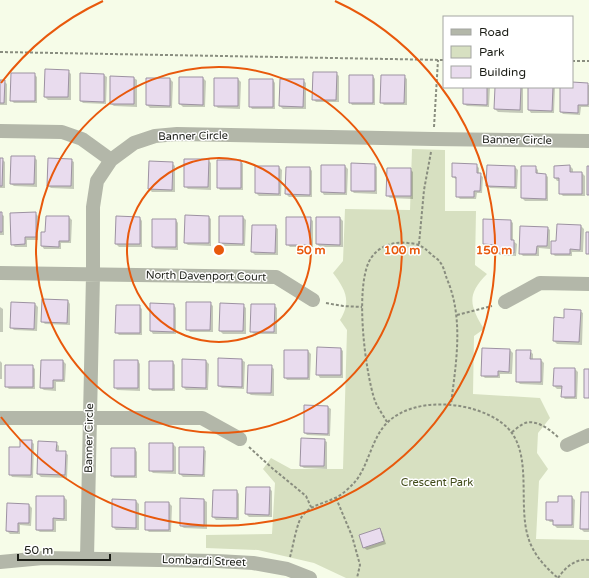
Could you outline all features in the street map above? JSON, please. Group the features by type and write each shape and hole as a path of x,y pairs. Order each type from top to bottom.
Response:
{"street":[{"path":"0,131 62,132 82,139 111,160"},
{"name":"Banner Circle","path":"87,558 93,207 97,182 111,160 134,144 155,136 177,134 433,140 589,141"},
{"name":"North Davenport Court","path":"0,273 276,277 313,300"},
{"path":"505,302 540,284 589,284"},
{"path":"0,418 202,418 240,438"},
{"path":"567,445 589,435"},
{"name":"Lombardi Street","path":"0,562 43,558 224,561 253,563 287,570 310,578"}],"path":[{"path":"0,52 443,60"},
{"path":"573,61 589,61"},
{"path":"387,422 376,401 369,377 363,336 362,307 364,276 367,267 379,250 390,244 405,242 419,244 441,263 452,290 457,315 457,351 450,404"},
{"path":"313,300 343,306 362,307"},
{"path":"457,315 505,302"},
{"path":"287,570 299,522 304,513 311,507 336,498 356,481 376,439 387,422 400,414 418,407 450,404 490,415 512,432 521,455 525,522 529,540 538,557 549,571 558,578 563,570 570,564 578,561 589,560"},
{"path":"512,432 523,424 530,422 549,429 567,445"},
{"path":"240,438 272,468 306,496 311,507"},
{"path":"336,498 352,536 360,565 357,578"}],"green space":[{"name":"Crescent Park","path":"412,149 445,150 445,211 476,211 475,265 487,274 476,288 472,301 476,314 484,329 474,336 473,394 540,398 550,418 538,433 537,453 548,469 539,481 536,539 589,540 589,578 346,578 314,563 258,550 206,548 206,535 272,534 275,483 263,469 271,458 291,469 343,469 347,330 340,320 346,307 346,295 341,284 333,273 343,261 345,209 410,210"}],"building":[{"path":"45,69 69,70 68,97 44,97"},
{"path":"313,72 337,72 336,100 312,100"},
{"path":"11,73 35,73 35,101 10,101"},
{"path":"80,73 104,74 104,102 80,101"},
{"path":"349,75 373,75 373,103 349,103"},
{"path":"381,75 405,75 404,103 380,103"},
{"path":"110,76 134,77 134,104 110,104"},
{"path":"179,77 203,77 203,105 179,104"},
{"path":"146,78 170,78 170,106 146,105"},
{"path":"214,78 238,78 238,106 214,106"},
{"path":"249,79 273,79 273,107 249,107"},
{"path":"280,79 304,79 303,107 279,106"},
{"path":"0,80 5,80 4,103 0,103"},
{"path":"573,82 588,83 588,105 578,105 578,113 560,112 560,88 573,88"},
{"path":"463,88 487,88 487,105 463,104"},
{"path":"495,88 521,88 520,110 494,109"},
{"path":"528,88 553,88 552,111 528,110"},
{"path":"11,156 35,156 34,184 10,184"},
{"path":"0,158 3,158 2,186 0,186"},
{"path":"48,158 72,159 71,186 47,186"},
{"path":"184,159 209,159 208,187 184,187"},
{"path":"217,160 241,160 241,188 217,188"},
{"path":"149,161 173,162 172,190 148,189"},
{"path":"351,163 375,164 375,191 351,191"},
{"path":"452,163 477,164 477,173 481,173 480,191 474,191 474,197 456,197 456,177 452,177"},
{"path":"321,165 345,165 345,193 321,192"},
{"path":"487,165 515,166 515,187 486,186"},
{"path":"570,165 570,172 582,172 582,194 559,194 559,178 554,178 554,166"},
{"path":"255,166 279,166 279,194 255,193"},
{"path":"521,166 536,166 536,173 546,174 546,199 521,198"},
{"path":"587,166 589,166 589,195 587,195"},
{"path":"286,167 310,167 310,195 285,194"},
{"path":"387,168 411,168 411,196 386,196"},
{"path":"0,212 2,212 2,232 0,232"},
{"path":"36,212 36,237 25,237 25,244 11,245 10,213"},
{"path":"185,215 209,216 209,243 184,243"},
{"path":"46,216 69,216 69,241 59,241 59,247 41,246 41,232 45,232"},
{"path":"116,216 140,217 140,244 115,244"},
{"path":"219,216 243,216 243,244 219,243"},
{"path":"286,217 311,217 310,245 286,245"},
{"path":"316,217 340,217 340,245 316,244"},
{"path":"152,219 176,219 176,247 152,247"},
{"path":"483,219 511,220 511,240 514,240 514,253 496,253 496,245 483,244"},
{"path":"557,224 581,225 580,250 570,249 570,254 551,254 551,241 556,241"},
{"path":"252,225 276,225 275,253 251,252"},
{"path":"520,226 548,227 547,246 537,246 536,254 519,254"},
{"path":"586,232 589,232 589,254 586,254"},
{"path":"42,299 68,300 67,323 41,322"},
{"path":"11,302 35,303 34,329 10,328"},
{"path":"186,302 211,302 210,330 186,330"},
{"path":"150,303 174,304 174,332 150,331"},
{"path":"220,303 244,304 243,331 219,331"},
{"path":"251,304 275,304 274,332 250,332"},
{"path":"116,305 140,305 140,333 115,333"},
{"path":"564,309 581,310 579,342 553,341 554,317 564,318"},
{"path":"317,347 341,348 341,375 316,375"},
{"path":"482,348 510,349 509,372 498,371 498,376 481,376"},
{"path":"284,350 308,350 308,378 284,378"},
{"path":"516,350 531,350 530,359 541,359 541,382 516,382"},
{"path":"218,358 242,359 242,387 218,386"},
{"path":"182,359 206,360 206,388 182,387"},
{"path":"41,360 63,360 63,380 53,380 53,388 40,388"},
{"path":"114,360 138,360 138,388 114,388"},
{"path":"149,361 173,361 173,389 149,389"},
{"path":"5,365 33,365 33,387 5,387"},
{"path":"248,365 272,365 271,393 247,393"},
{"path":"554,368 575,368 575,397 561,397 562,386 553,386"},
{"path":"584,369 589,369 589,398 584,398"},
{"path":"304,405 328,406 328,434 304,433"},
{"path":"301,438 325,439 324,466 300,466"},
{"path":"20,440 32,440 31,475 9,475 9,447 20,447"},
{"path":"38,441 57,442 56,451 66,451 65,475 37,474"},
{"path":"149,443 173,443 173,471 149,471"},
{"path":"179,447 204,447 203,475 179,474"},
{"path":"111,448 135,448 135,476 111,476"},
{"path":"246,487 270,487 269,515 245,514"},
{"path":"213,490 237,490 237,518 212,517"},
{"path":"581,492 589,492 589,529 580,529"},
{"path":"36,496 64,496 64,519 53,518 53,530 36,530"},
{"path":"558,496 572,496 572,525 553,525 553,520 546,520 546,502 558,502"},
{"path":"180,498 204,499 204,526 180,526"},
{"path":"112,499 136,500 136,528 112,527"},
{"path":"145,502 169,502 169,530 145,530"},
{"path":"7,503 29,504 29,523 18,523 18,532 6,531"},
{"path":"380,528 384,541 363,548 359,535"}]}
